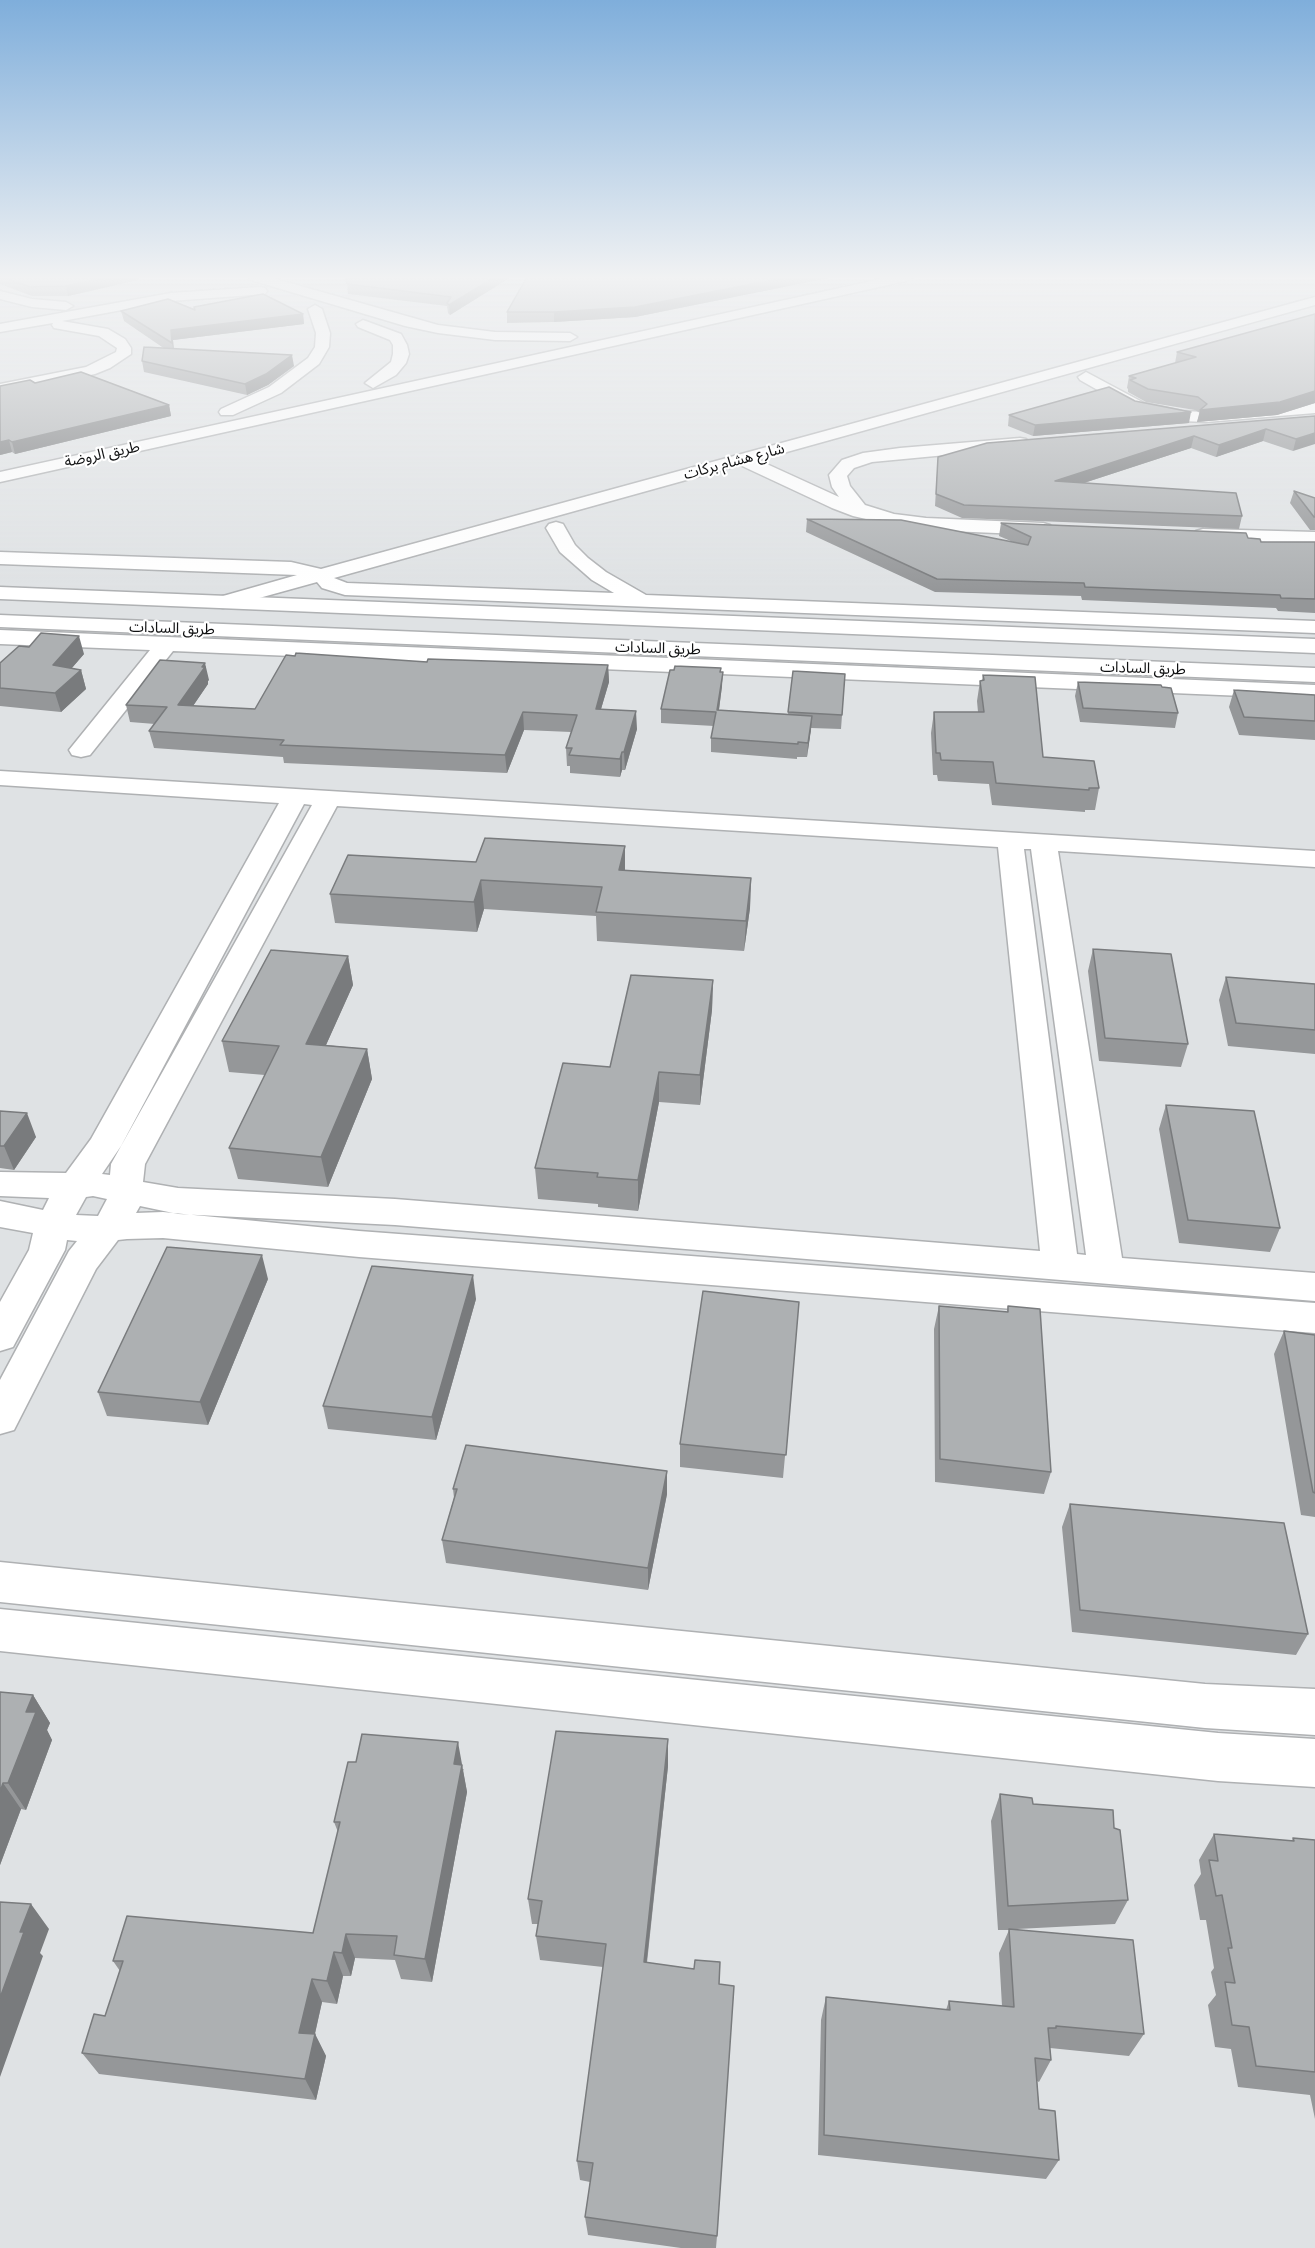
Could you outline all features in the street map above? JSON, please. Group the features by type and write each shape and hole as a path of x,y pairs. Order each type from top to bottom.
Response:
{"street":[{"path":"0,389 34,382"},
{"path":"212,418 276,390 288,382"},
{"name":"طريق الروضة","path":"3,470 212,418 378,382"},
{"name":"طريق الروضة","path":"3,470 401,382"},
{"name":"شارع هشام بركات","path":"223,602 1018,382"},
{"name":"شارع هشام بركات","path":"522,537 1069,382"},
{"path":"1095,382 1139,407 1182,416 1217,417 1313,412"},
{"path":"1175,431 1313,412"},
{"path":"860,512 842,487 838,475 848,464 869,457 900,453 1032,442"},
{"path":"741,459 860,512 926,524 1066,530"},
{"path":"556,528 567,548 581,562 613,585 646,602"},
{"path":"1182,534 1315,538"},
{"path":"0,558 291,568 321,575 329,584 345,589 1315,627"},
{"path":"320,606 345,589 400,572"},
{"name":"طريق السادات","path":"0,593 1315,646"},
{"name":"طريق السادات","path":"0,621 320,643 749,652 1315,675"},
{"path":"749,652 764,646 771,639 768,631 757,624"},
{"path":"835,627 822,633 818,640 823,649 836,655"},
{"path":"0,637 166,645 320,643 1315,692"},
{"path":"81,750 166,645"},
{"path":"0,764 196,784 295,797 328,799 412,796"},
{"path":"0,778 196,784 1144,839 1315,859"},
{"path":"0,1336 47,1250 53,1226 74,1185 104,1146 295,797"},
{"path":"0,1418 82,1261 108,1229 124,1203 126,1177 131,1158 328,799"},
{"path":"910,825 1010,840 1043,842 1144,839 1315,840"},
{"path":"1010,840 1060,1266"},
{"path":"1043,842 1106,1270"},
{"path":"0,1184 93,1184 178,1201 395,1212 1315,1287"},
{"path":"0,1214 53,1226 108,1229 163,1225 371,1245 1315,1318"},
{"path":"0,1582 1205,1706 1315,1712"},
{"path":"0,1630 1218,1757 1315,1763"},
{"path":"1205,1706 1218,1757"}],"building":[{"path":"20,382 107,382 169,405 12,442 9,440 0,442 0,386"},
{"path":"1134,382 1315,382 1315,391 1280,402 1200,410 1207,404 1198,397 1148,389"},
{"path":"1109,387 1135,401 1191,412 1035,425 1009,415"},
{"path":"1315,416 1315,433 1296,439 1266,429 1219,445 1194,436 1055,481 1236,493 1242,516 964,505 936,494 938,457 987,443"},
{"path":"1294,491 1315,498 1315,517 1314,517"},
{"path":"807,519 901,520 1028,545 1031,537 1001,523 1246,533 1248,538 1260,539 1261,542 1315,542 1315,599 1281,598 1280,595 1085,587 1084,583 937,579"},
{"path":"41,633 79,636 53,665 81,670 55,693 0,688 0,663 19,646 29,647"},
{"path":"296,653 427,662 428,659 608,665 596,709 636,711 620,759 569,755 572,748 566,748 577,715 523,712 505,755 280,745 284,740 149,731 167,707 126,705 160,660 205,663 202,667 205,667 178,705 255,709 286,655 295,656"},
{"path":"675,666 721,668 720,672 723,672 717,710 812,716 808,743 711,738 716,712 661,709 670,670 674,670"},
{"path":"793,671 845,674 842,715 788,712"},
{"path":"983,675 1035,677 1043,757 1094,761 1099,788 1089,788 1089,790 996,783 993,762 941,760 940,753 936,753 934,712 984,712 980,681 984,680"},
{"path":"1078,682 1161,685 1171,688 1178,713 1083,708"},
{"path":"1234,690 1315,695 1315,721 1244,717"},
{"path":"485,838 625,846 619,870 751,878 746,921 596,912 602,887 481,880 474,902 330,894 348,855 476,862"},
{"path":"1093,949 1171,954 1188,1044 1105,1038"},
{"path":"271,950 348,956 306,1044 367,1049 321,1157 229,1148 279,1046 222,1041"},
{"path":"631,975 713,980 700,1075 659,1072 638,1180 597,1177 598,1173 535,1168 563,1063 610,1067"},
{"path":"1226,977 1315,984 1315,1030 1236,1023"},
{"path":"1166,1105 1254,1111 1280,1228 1188,1220"},
{"path":"0,1111 27,1113 4,1146 0,1146"},
{"path":"167,1247 262,1255 200,1402 98,1392"},
{"path":"372,1266 473,1275 432,1417 323,1406"},
{"path":"703,1291 799,1302 786,1455 680,1444"},
{"path":"939,1306 1008,1312 1008,1306 1040,1309 1051,1472 940,1459"},
{"path":"1284,1331 1315,1335 1315,1493 1313,1492"},
{"path":"466,1445 667,1471 648,1568 442,1540 457,1489 453,1489"},
{"path":"1070,1504 1284,1523 1308,1634 1080,1610"},
{"path":"0,1692 33,1695 26,1712 36,1712 8,1783 3,1783 0,1792"},
{"path":"556,1731 668,1739 644,1962 694,1969 695,1960 720,1962 719,1984 734,1986 717,2236 585,2217 593,2163 577,2161 606,1944 536,1936 542,1901 528,1899"},
{"path":"362,1734 458,1742 454,1764 462,1765 425,1959 394,1955 397,1936 346,1934 342,1953 334,1952 327,1981 312,1979 299,2033 315,2034 305,2079 82,2053 94,2014 105,2016 123,1961 113,1961 127,1916 313,1933 340,1822 334,1822 348,1762 356,1762"},
{"path":"1000,1794 1032,1798 1033,1804 1113,1810 1114,1828 1120,1830 1128,1900 1008,1906"},
{"path":"1214,1834 1294,1841 1293,1838 1315,1840 1315,2072 1256,2066 1249,2027 1232,2025 1225,1982 1235,1983 1228,1948 1232,1948 1222,1895 1216,1896 1209,1860 1218,1861"},
{"path":"0,1902 31,1904 20,1932 24,1932 0,1998"},
{"path":"1009,1929 1133,1940 1144,2034 1056,2026 1056,2028 1048,2028 1051,2060 1035,2058 1039,2109 1055,2111 1059,2160 824,2135 826,1997 950,2010 949,2001 1014,2007"}]}
